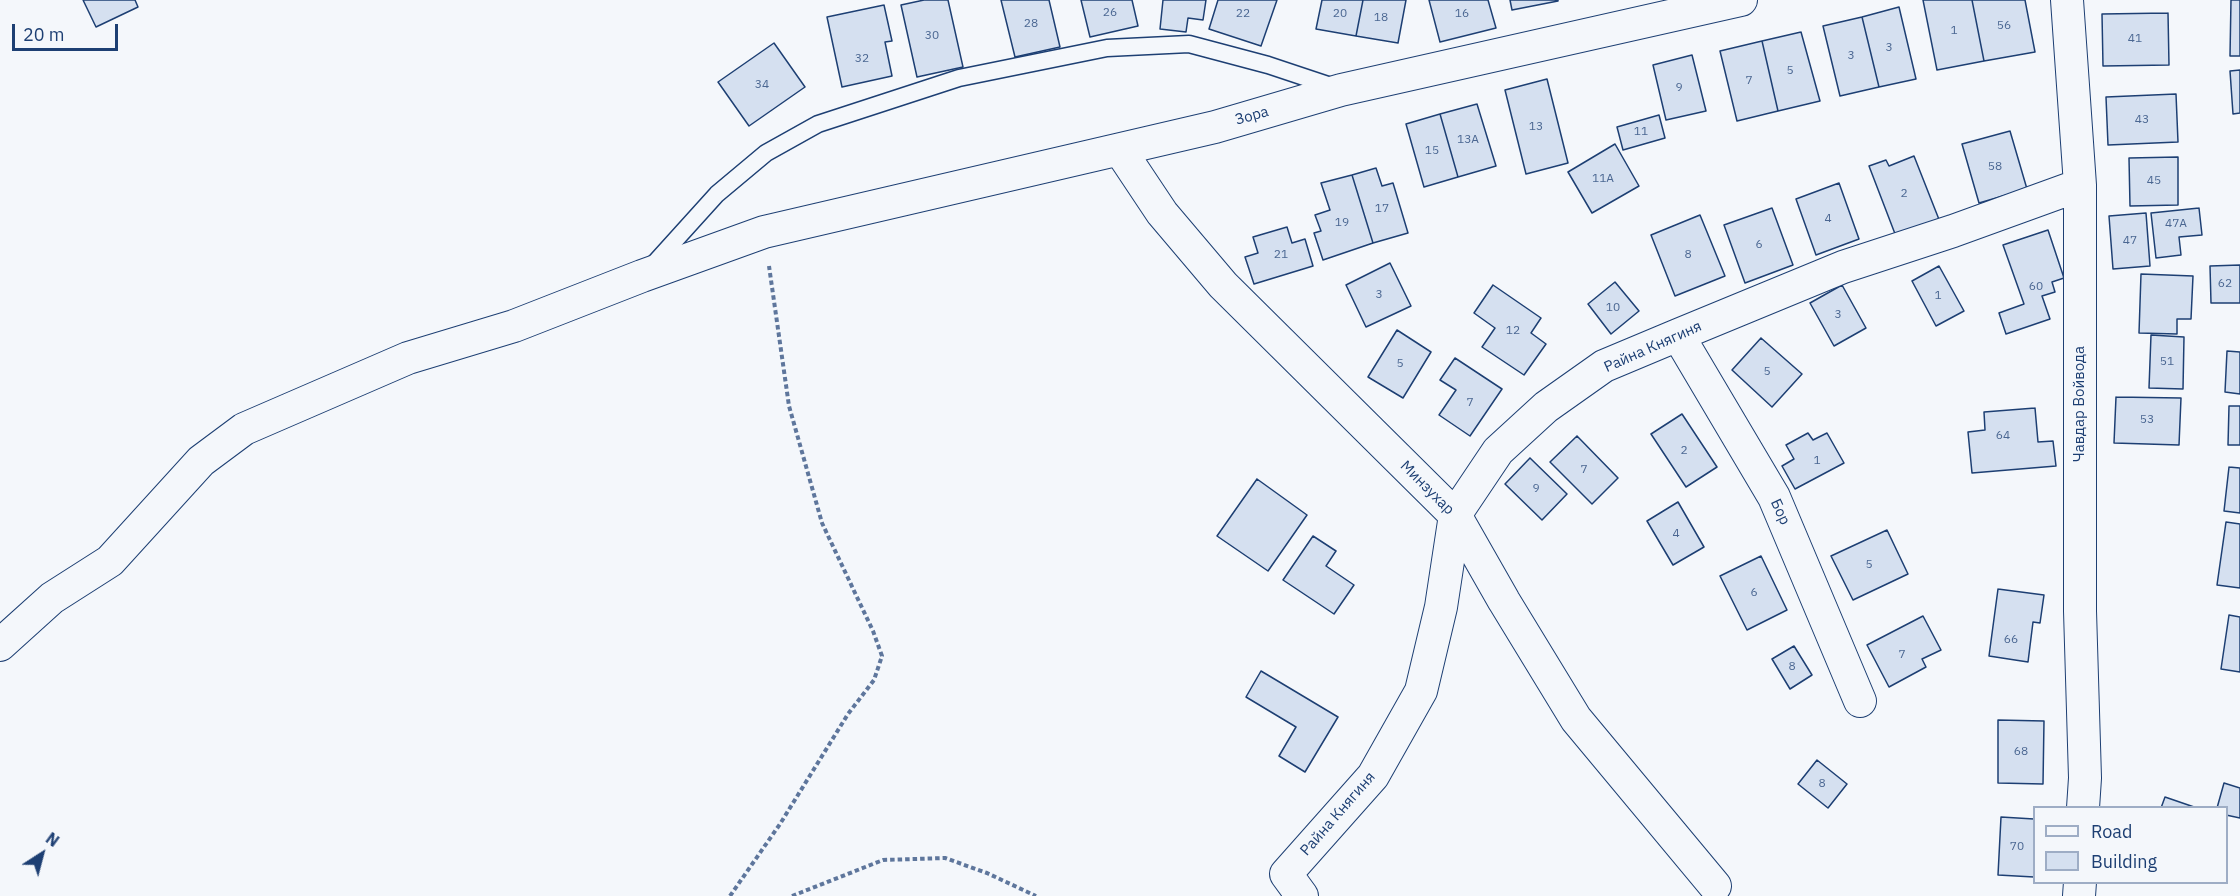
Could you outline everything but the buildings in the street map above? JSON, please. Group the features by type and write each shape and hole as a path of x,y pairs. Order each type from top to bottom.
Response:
{"street":[{"name":"Зора","path":"0,645 52,598 110,561 201,461 244,429 408,358 514,326 764,232 1215,127 1341,90 1740,0"},
{"name":"Чавдар Войвода","path":"2067,0 2080,185 2080,612 2085,778 2083,806"},
{"name":"Минзухар","path":"1120,150 1162,213 1223,285 1455,515 1576,719 1716,886"},
{"name":"Райна Княгиня","path":"1294,885 1373,776 1421,691 1441,607 1455,515 1498,451 1546,406 1604,366 1678,335 1843,267 1953,231 2080,185"},
{"name":"Бор","path":"1678,335 1774,497 1809,575 1860,700"}],"lane":[{"path":"642,276 717,194 766,153 818,124 959,78 1107,48 1189,44 1268,65 1341,90"}],"path":[{"path":"730,896 780,824 848,714 874,680 882,656 873,631 822,523 789,406 764,232"},
{"path":"792,896 884,860 945,858 987,873 1036,896"}]}
